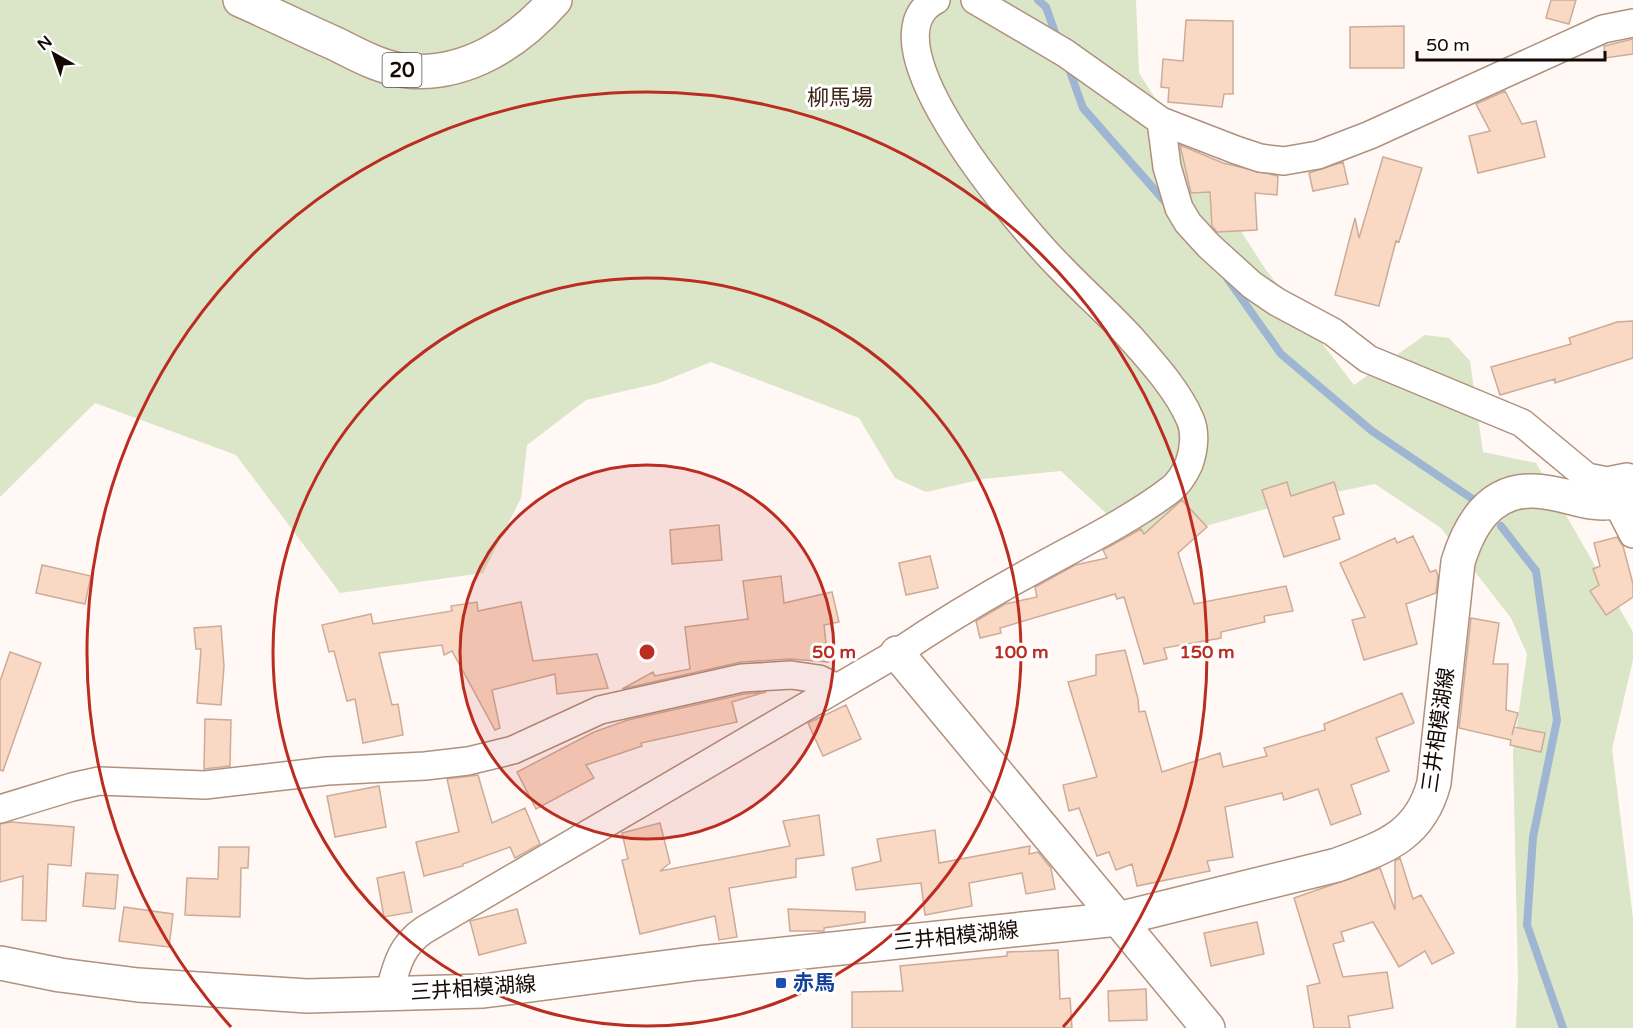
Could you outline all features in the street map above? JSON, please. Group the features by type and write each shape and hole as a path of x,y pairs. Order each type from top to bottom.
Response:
{"main road":[{"name":"20","path":"240,0 367,59 408,71 440,70 473,61 500,49 555,0"},
{"name":"三井相模湖線","path":"0,963 60,975 138,985 307,996 483,991 710,962 1118,919 1336,865 1368,853 1412,827 1422,817 1434,783 1458,562 1472,525 1484,510 1520,492 1533,491 1602,505 1628,493"},
{"path":"897,653 1208,1028"}],"street":[{"path":"389,994 397,963 412,938 627,809 897,653 949,618 1172,489 1189,464 1195,443 1191,420 1150,360 1031,234 972,159 944,116 921,72 915,42 915,27 920,14 936,0"},
{"path":"975,0 1065,53 1161,121 1260,158 1284,161 1318,155 1370,135 1592,33 1633,23"},
{"path":"1161,121 1167,167 1179,208 1188,223 1209,246 1252,285 1277,303 1333,332 1368,359 1522,423 1587,477 1607,481 1627,477 1633,534"},
{"path":"0,809 99,781 205,785 327,771 425,766 468,761 513,750 600,710 742,678 791,675 819,678 837,688"}],"green space":[{"path":"0,0 1136,0 1139,73 1266,270 1354,385 1425,335 1449,338 1470,361 1483,452 1536,463 1633,632 1633,660 1612,749 1633,918 1633,1028 1516,1028 1518,979 1513,753 1527,654 1511,618 1441,528 1375,484 1293,501 1140,545 1061,471 983,479 926,492 895,478 859,418 711,362 659,383 586,400 527,445 521,498 483,573 340,593 236,455 95,403 0,497"}],"building":[{"path":"1551,0 1576,0 1569,24 1546,18"},
{"path":"1186,20 1233,21 1233,94 1224,94 1222,107 1168,102 1169,88 1161,87 1163,59 1183,61"},
{"path":"1404,26 1404,68 1350,68 1350,27"},
{"path":"1633,39 1633,54 1605,58 1604,46"},
{"path":"1505,91 1522,124 1536,121 1545,157 1478,173 1469,136 1490,131 1476,104"},
{"path":"1180,145 1223,163 1278,176 1277,195 1255,193 1257,230 1217,232 1212,226 1210,192 1191,193"},
{"path":"1383,157 1422,168 1399,242 1396,241 1379,306 1335,295 1355,218 1359,238"},
{"path":"1343,162 1348,184 1313,191 1309,173"},
{"path":"1633,321 1633,358 1555,383 1555,379 1500,395 1491,367 1571,344 1569,338 1617,322"},
{"path":"1287,482 1291,496 1334,482 1344,514 1333,517 1340,539 1284,557 1262,490"},
{"path":"1182,500 1207,527 1178,553 1194,604 1286,586 1293,611 1264,616 1265,622 1221,632 1221,638 1164,648 1167,659 1144,664 1124,597 1117,599 1115,594 1000,628 1001,633 980,638 976,621 1005,604 1037,597 1035,587 1075,565 1107,558 1103,550 1141,529 1144,534"},
{"path":"719,525 722,560 672,564 670,530"},
{"path":"1413,536 1430,572 1436,570 1438,576 1436,593 1406,604 1417,644 1364,660 1352,620 1365,617 1340,563 1395,538 1397,543"},
{"path":"1617,537 1623,546 1633,584 1633,597 1606,615 1590,591 1599,585 1593,569 1600,566 1594,543"},
{"path":"930,556 938,588 906,595 899,563"},
{"path":"42,565 91,576 85,604 36,593"},
{"path":"781,576 784,603 832,592 839,622 824,625 828,662 790,659 741,662 622,689 653,672 655,676 690,669 685,627 748,619 743,581"},
{"path":"477,602 478,611 521,602 533,661 597,654 608,688 557,694 555,674 492,690 500,728 495,730 452,651 444,655 442,645 379,653 392,705 398,704 403,735 363,743 355,699 347,701 334,651 329,652 322,625 371,614 373,624 452,611 451,606"},
{"path":"1471,618 1499,623 1493,664 1508,664 1506,710 1518,713 1514,727 1545,733 1541,752 1510,745 1511,740 1459,728"},
{"path":"221,626 224,666 221,705 197,703 201,649 196,649 194,628"},
{"path":"1125,650 1138,699 1139,712 1145,711 1162,772 1220,753 1223,767 1267,756 1264,748 1325,730 1324,724 1402,693 1414,723 1376,738 1389,771 1351,785 1361,814 1331,825 1318,789 1284,800 1282,793 1225,807 1233,857 1207,861 1210,871 1137,886 1132,864 1116,870 1109,852 1097,856 1079,808 1069,811 1063,785 1097,777 1068,682 1096,675 1096,655"},
{"path":"10,652 41,663 3,771 0,770 0,681"},
{"path":"766,692 732,702 737,722 641,743 642,746 586,765 594,778 536,809 517,772 594,732 628,720 744,694"},
{"path":"846,705 861,739 823,756 808,723"},
{"path":"205,719 231,720 230,766 204,769"},
{"path":"478,775 492,823 525,808 540,844 515,858 510,847 463,864 463,866 424,876 416,842 459,832 447,779"},
{"path":"379,786 386,827 335,837 327,796"},
{"path":"819,815 824,855 796,859 796,877 729,888 737,937 719,940 715,916 640,934 622,860 628,859 622,833 660,823 670,863 660,871 790,846 783,821"},
{"path":"11,822 74,827 71,866 48,864 46,921 22,920 23,876 0,882 0,824"},
{"path":"935,830 939,863 1030,846 1029,854 1038,852 1051,868 1055,889 1026,894 1022,873 969,883 972,906 925,915 921,883 856,890 852,868 881,861 877,839"},
{"path":"219,847 249,847 248,868 241,868 240,917 185,915 187,878 218,879"},
{"path":"1400,858 1413,899 1421,895 1454,953 1432,964 1425,951 1399,967 1373,922 1341,932 1344,941 1333,944 1343,977 1387,972 1393,1008 1348,1016 1350,1028 1314,1028 1307,986 1320,983 1294,898 1380,868 1395,910 1395,861"},
{"path":"404,872 412,912 384,917 377,878"},
{"path":"86,873 118,875 115,909 83,906"},
{"path":"124,907 173,914 169,947 119,941"},
{"path":"517,909 526,943 479,955 470,921"},
{"path":"788,909 865,912 865,922 824,928 824,931 790,931"},
{"path":"1257,922 1264,954 1211,966 1204,933"},
{"path":"1058,950 1060,999 1070,998 1072,1028 852,1028 852,992 903,991 900,966 1007,956 1007,952"},
{"path":"1146,989 1147,1020 1109,1021 1108,991"}],"waterway":[{"path":"1038,0 1046,7 1058,41"},
{"path":"1068,66 1083,108 1168,205"},
{"path":"1227,278 1281,354 1372,431 1480,504"},
{"path":"1501,526 1536,571 1557,720 1533,837 1527,925 1563,1028"}],"place":[{"name":"赤馬","path":"781,983"}],"district":[{"name":"柳馬場","path":"840,97"}]}
